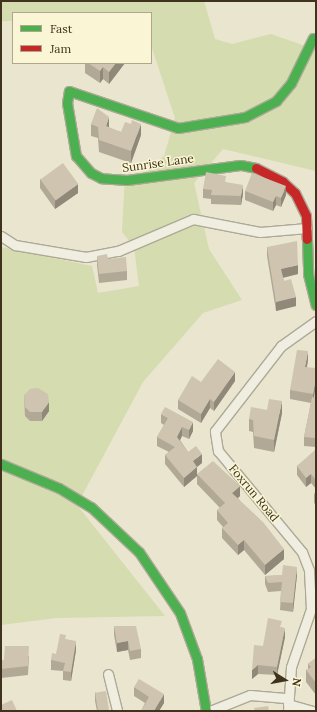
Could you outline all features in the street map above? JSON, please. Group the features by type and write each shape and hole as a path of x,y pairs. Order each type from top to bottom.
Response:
{"street":[{"name":"Sunrise Lane","path":"313,38 291,83 276,101 246,116 178,128 69,91 67,103 72,143 76,156 91,173 118,181 227,165 250,166 289,187 301,204 307,228 308,274 316,305"},
{"path":"1,236 20,246 86,257 118,251 193,219 260,232 307,228"},
{"name":"Foxrun Road","path":"288,704 291,668 310,609 309,570 302,552 218,451 215,431 281,346 316,321"},
{"path":"1,464 59,488 91,507 139,552 180,613 197,659 206,711"},
{"path":"108,674 116,711"},
{"path":"210,711 238,699 267,694 288,704 312,711"}],"green space":[{"path":"1,1 204,1 215,39 232,44 271,34 308,47 316,45 316,171 223,149 194,183 209,249 242,300 203,313 143,382 77,505 165,616 56,618 1,625 1,247 92,266 98,293 139,286 134,247 122,232 125,175 146,172 164,156 175,118 152,48 152,12 12,12 12,21 1,21"}],"building":[{"path":"90,64 115,64 109,72 103,67 100,71"},
{"path":"97,108 109,117 106,126 121,132 125,122 131,124 132,120 141,124 131,151 99,140 98,127 91,124"},
{"path":"63,163 78,184 56,200 40,179"},
{"path":"206,172 226,176 225,182 243,185 241,196 211,195 212,190 203,189"},
{"path":"252,173 286,186 281,198 276,196 273,202 245,191"},
{"path":"297,241 298,265 281,269 284,281 291,279 296,297 276,302 267,247"},
{"path":"107,254 108,259 126,257 127,271 99,274 97,256"},
{"path":"297,350 308,351 305,367 316,368 313,394 290,390"},
{"path":"218,359 235,372 214,402 210,399 201,414 178,400 192,376 201,382"},
{"path":"38,388 48,394 49,402 42,412 30,412 25,407 24,395 30,389"},
{"path":"312,397 316,398 316,438 304,437"},
{"path":"269,399 282,401 274,440 254,436 253,420 249,419 251,407 267,410"},
{"path":"165,407 193,422 189,430 182,427 177,437 188,452 196,446 202,454 193,461 197,467 184,478 165,455 175,447 157,437 168,418 161,414"},
{"path":"315,450 316,480 311,474 306,478 297,466"},
{"path":"213,461 240,486 232,493 263,522 284,549 265,565 244,540 238,545 222,528 228,523 217,510 225,503 197,474"},
{"path":"283,565 297,567 293,603 280,602 282,582 268,583 265,576 282,575"},
{"path":"268,618 282,621 280,627 285,628 277,667 258,665 252,670 254,645 263,646"},
{"path":"114,626 136,626 141,649 130,651 128,641 117,643"},
{"path":"60,634 66,635 65,639 76,641 71,672 63,671 65,663 51,660 52,653 56,654"},
{"path":"5,646 29,646 28,666 1,669 1,660 4,660"},
{"path":"316,658 316,683 306,670 311,667 308,664"},
{"path":"139,679 164,694 154,711 141,711 149,697 134,687"},
{"path":"106,691 109,711 98,711 95,693"},
{"path":"12,700 17,711 1,711 1,705"},
{"path":"268,706 269,711 255,711 254,708"}],"traffic: fast":[{"path":"256,168 240,165 127,180 101,178 91,173 76,156 67,103 69,91 178,128 245,117 276,101 291,83 313,38"},
{"path":"307,239 308,274 316,305"},
{"path":"1,464 59,488 91,507 139,552 180,613 197,659 206,711"}],"traffic: jam":[{"path":"256,168 283,182 295,193 306,216 307,239"}]}
